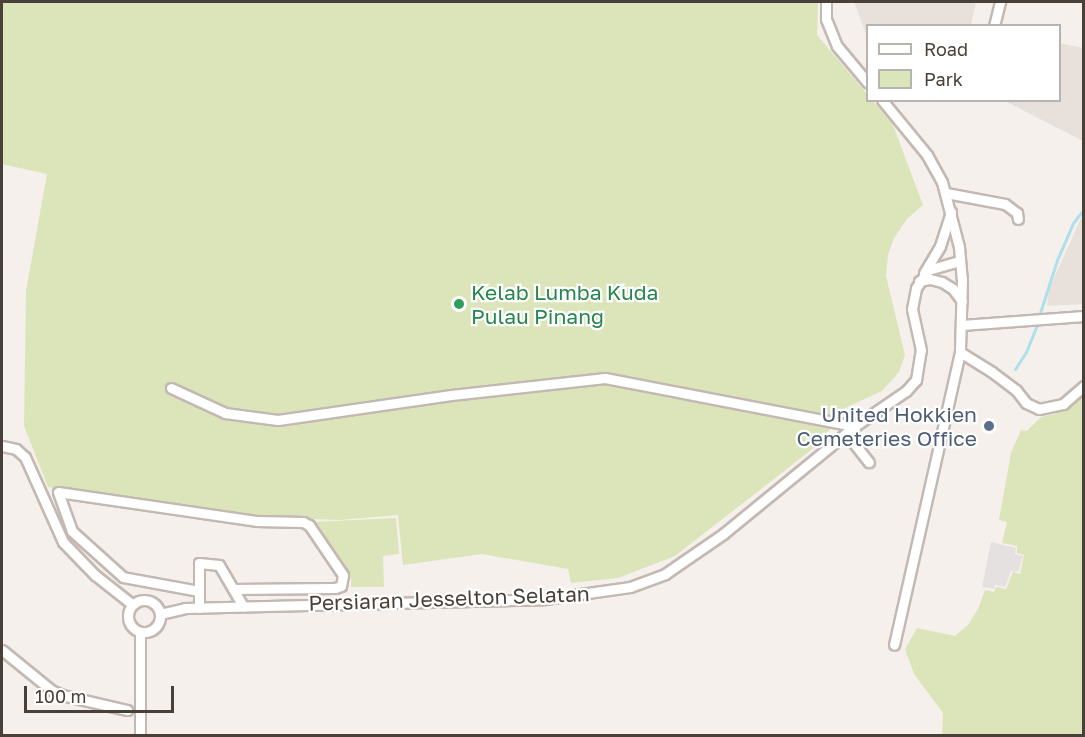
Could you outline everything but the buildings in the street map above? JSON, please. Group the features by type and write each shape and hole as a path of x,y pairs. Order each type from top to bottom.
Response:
{"street":[{"path":"826,2 826,19 837,46 866,82"},
{"path":"994,24 1000,2"},
{"path":"884,102 927,155 946,193 960,261 962,302 960,352 894,645"},
{"path":"946,193 1005,204 1017,213 1018,219"},
{"name":"Persiaran Jesselton Selatan","path":"160,614 199,608 243,606 545,598 630,587 665,574 692,557 855,426 906,391 916,380 921,351 912,309 921,278 940,246 951,211"},
{"path":"921,278 935,267 960,261"},
{"path":"921,278 942,282 953,289 962,302"},
{"path":"962,325 1083,316"},
{"path":"960,352 1016,390 1026,403 1039,409 1063,405 1083,386"},
{"path":"171,388 225,413 278,420 451,395 605,378 855,426"},
{"path":"846,433 869,462"},
{"path":"2,446 16,449 25,457 63,542 95,575 133,605"},
{"path":"199,591 123,577 72,531 58,492 256,520 303,522 309,525 343,575 341,586 335,588 233,589"},
{"path":"199,608 199,563 219,566 243,606"},
{"path":"133,605 147,600 156,605 160,614 155,628 140,632"},
{"path":"133,605 129,621 140,632 140,735"},
{"path":"2,650 51,690 62,695 127,710"}],"shaded area":[{"path":"854,2 976,2 971,24 866,24 866,34"},
{"path":"1061,43 1083,48 1083,141 1007,102 1061,102"},
{"path":"1083,214 1083,304 1047,306 1049,289"},
{"path":"991,542 1016,548 1015,554 1023,556 1018,572 1011,571 1005,587 995,585 994,589 982,587"}],"green space":[{"name":"Kelab Lumba Kuda Pulau Pinang","path":"2,2 818,2 817,35 866,93 866,102 874,102 893,125 923,205 907,219 894,238 888,255 886,276 905,355 899,372 882,391 845,408 820,443 675,556 618,578 571,583 568,569 482,554 403,565 398,515 340,520 254,517 48,487 24,426 26,291 47,174 2,164"},
{"path":"1083,392 1083,735 942,735 943,713 914,674 905,649 917,628 955,636 968,625 978,609 985,590 994,592 996,587 1006,589 1013,572 1020,574 1024,555 1017,553 1017,546 1002,543 1007,522 999,520 1011,453 1021,430 1027,431 1041,417 1055,414 1070,405"},
{"path":"396,518 399,554 383,556 384,587 351,587 351,579 313,522"}],"waterway":[{"path":"1039,316 1057,260 1073,223 1084,209"},
{"path":"1015,369 1026,352 1038,322"}],"place":[{"name":"Kelab Lumba Kuda Pulau Pinang","path":"459,304"},
{"name":"United Hokkien Cemeteries Office","path":"989,426"}]}
